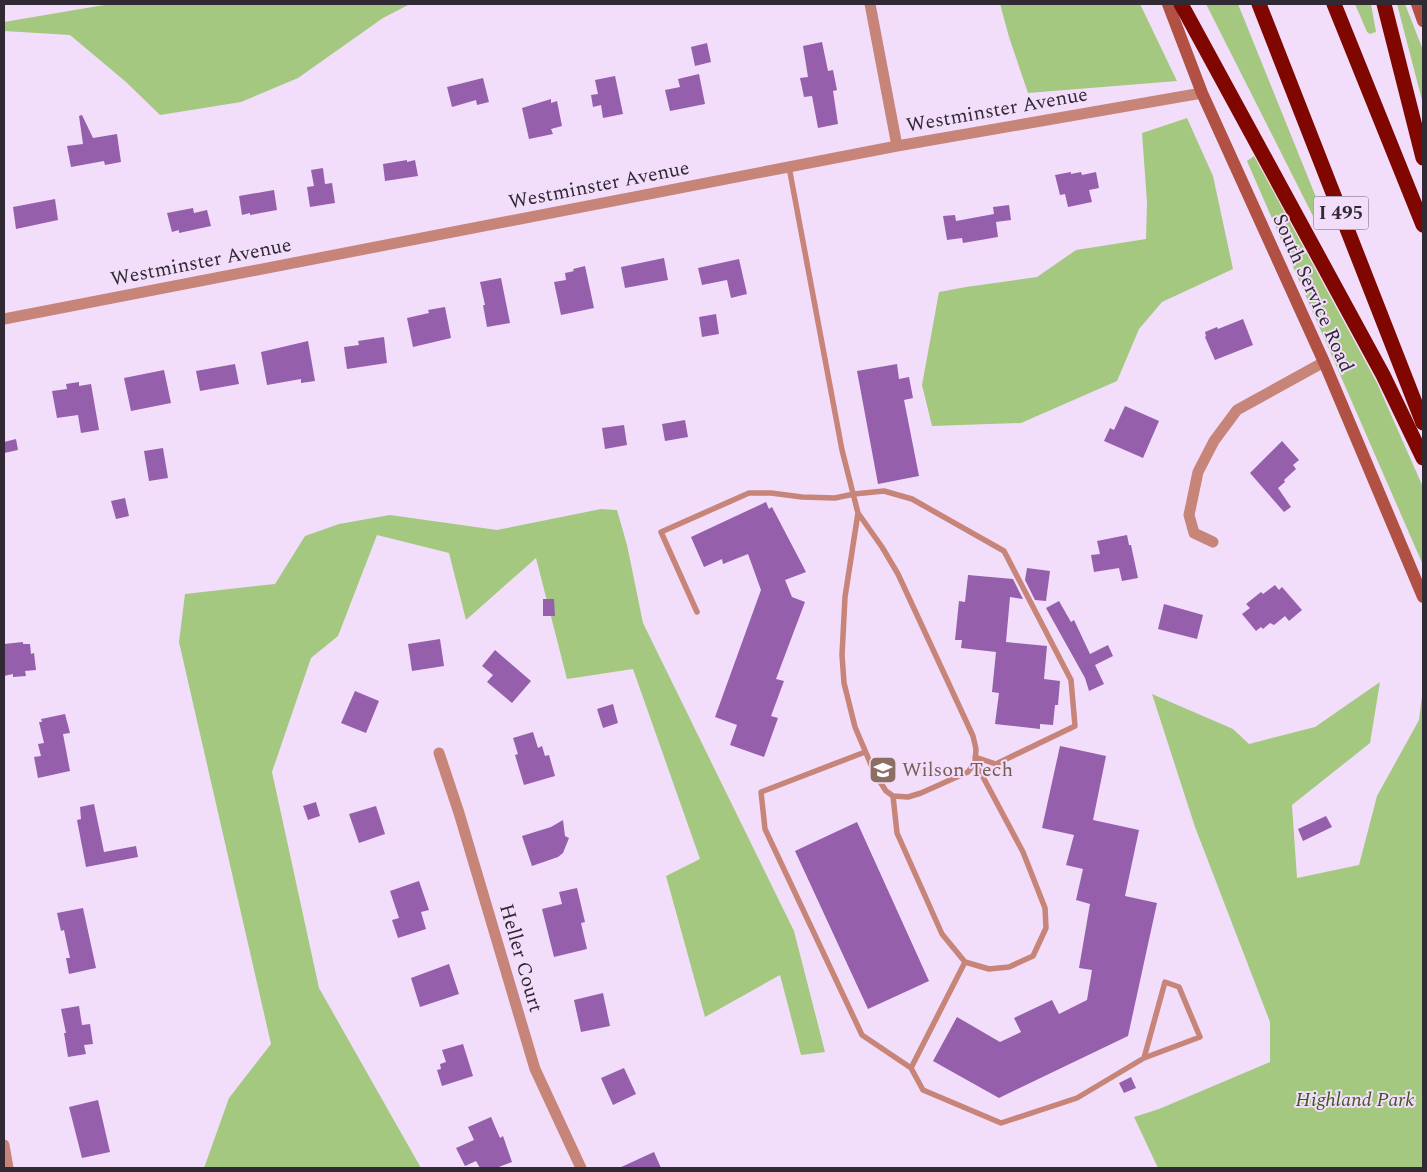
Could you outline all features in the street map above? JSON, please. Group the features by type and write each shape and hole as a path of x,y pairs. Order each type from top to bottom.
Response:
{"highway":[{"path":"1182,4 1383,375 1423,458"},
{"name":"I 495","path":"1259,4 1423,423"},
{"path":"1334,4 1423,225"},
{"path":"1384,4 1423,158"}],"main road":[{"name":"South Service Road","path":"1168,4 1202,93 1324,362 1423,597"},
{"path":"1417,4 1423,21"}],"street":[{"path":"870,4 897,146"},
{"name":"Westminster Avenue","path":"4,319 897,146 1202,93"},
{"path":"1213,542 1194,533 1189,515 1198,472 1214,441 1237,410 1324,362"},
{"name":"Heller Court","path":"439,753 459,813 535,1069 581,1168"},
{"path":"4,1145 8,1168"}],"lane":[{"path":"789,168 838,432 858,513 844,597 842,655 844,683 855,727 875,774 886,791 894,796 908,797 968,772 975,760 976,749 973,736 898,574 858,513"},
{"path":"697,612 661,532 749,493 834,498 884,491 912,499 1004,551 1071,680 1075,726 996,764 975,760"},
{"path":"865,752 761,792 765,829 862,1035 910,1068 923,1090 1001,1123 1077,1098 1144,1058 1200,1037 1180,986 1165,982 1144,1058"},
{"path":"894,796 897,833 942,934 965,962 989,969 1009,967 1033,956 1046,928 1044,908 1023,852 975,760"},
{"path":"910,1068 965,962"}],"green space":[{"path":"110,4 410,4 383,18 298,78 241,102 160,115 126,82 70,35 4,31 4,22"},
{"path":"1000,4 1140,4 1177,81 1028,93"},
{"path":"1206,4 1238,4 1324,217 1325,224 1319,228"},
{"path":"1355,4 1371,4 1376,32 1370,34 1367,32"},
{"path":"1397,4 1405,4 1423,50 1423,104"},
{"path":"1187,118 1213,176 1233,269 1162,302 1139,329 1117,381 1021,423 932,426 922,385 939,292 1037,277 1076,250 1146,239 1147,202 1142,133"},
{"path":"1254,156 1377,383 1423,487 1423,565 1247,161"},
{"path":"601,509 617,510 627,545 643,623 794,931 825,1052 801,1055 780,975 705,1017 666,876 700,859 633,669 567,679 536,558 466,620 449,553 377,535 338,636 311,658 272,772 319,988 421,1168 204,1168 229,1098 271,1044 179,642 185,594 275,584 305,536 339,524 390,515 497,530"},
{"name":"Highland Park","path":"1380,682 1370,743 1292,805 1297,878 1359,865 1377,796 1419,720 1423,688 1423,1168 1158,1168 1134,1117 1159,1109 1270,1062 1270,1022 1195,827 1152,694 1233,729 1249,744 1315,727"}],"building":[{"path":"822,42 828,71 833,70 837,90 833,91 838,124 818,128 812,96 804,97 800,78 808,77 803,46"},
{"path":"707,43 711,62 695,66 691,47"},
{"path":"699,74 705,104 670,111 665,90 680,87 678,79"},
{"path":"615,76 623,114 603,118 601,105 593,107 591,95 598,94 595,80"},
{"path":"483,78 489,102 477,105 476,100 452,107 447,87"},
{"path":"551,99 551,103 557,101 562,126 551,129 553,134 529,139 522,108"},
{"path":"82,115 93,138 117,134 121,162 105,165 104,161 71,167 67,146 83,144 79,116"},
{"path":"407,160 407,162 415,160 418,176 385,181 383,164"},
{"path":"323,168 325,184 332,183 335,203 310,207 307,187 314,186 311,170"},
{"path":"1071,172 1071,174 1081,172 1082,175 1096,172 1099,188 1089,190 1092,202 1068,207 1065,194 1060,195 1055,175"},
{"path":"274,190 277,210 242,215 239,196"},
{"path":"55,199 58,220 16,229 13,207"},
{"path":"1009,205 1011,220 996,222 998,237 963,243 962,238 947,240 943,216 955,215 956,221 994,214 993,207"},
{"path":"193,208 194,213 207,210 211,226 179,233 179,230 172,232 167,213"},
{"path":"664,258 668,280 625,288 621,267"},
{"path":"739,259 747,294 731,298 727,280 702,285 698,268"},
{"path":"585,266 594,308 561,315 554,282 566,280 565,273"},
{"path":"501,278 510,323 487,327 480,282"},
{"path":"445,307 451,338 413,347 407,318 429,313 428,310"},
{"path":"716,314 719,334 702,337 699,317"},
{"path":"1243,319 1253,345 1215,360 1205,337 1205,332"},
{"path":"384,337 387,363 347,369 344,347 359,345 358,341"},
{"path":"308,341 315,381 301,383 301,379 267,385 261,352"},
{"path":"235,364 239,384 200,391 196,371"},
{"path":"897,364 899,379 909,377 913,398 904,400 919,476 878,484 857,371"},
{"path":"164,370 171,403 131,411 124,378"},
{"path":"79,382 79,386 91,384 99,430 81,433 78,415 57,418 52,391 67,389 66,384"},
{"path":"1125,406 1159,421 1143,458 1104,441 1110,428 1114,430"},
{"path":"685,420 688,437 665,441 662,424"},
{"path":"624,425 627,445 605,449 602,428"},
{"path":"16,439 18,450 4,453 4,442"},
{"path":"1282,441 1299,460 1293,465 1296,469 1278,488 1291,507 1284,512 1250,473"},
{"path":"163,448 168,478 149,481 144,451"},
{"path":"125,498 129,516 116,519 111,501"},
{"path":"766,502 769,509 772,507 806,572 785,580 792,597 805,602 776,679 784,681 771,716 778,718 764,757 730,745 737,725 715,717 761,590 748,554 723,564 722,559 704,567 691,537"},
{"path":"1127,535 1138,578 1122,581 1119,568 1094,572 1091,555 1100,554 1097,541"},
{"path":"1027,568 1050,571 1046,601 1035,600 1025,580"},
{"path":"968,575 1013,579 1023,599 1010,597 1006,642 1047,646 1044,679 1060,681 1058,705 1055,705 1053,725 1040,724 1040,729 995,724 999,693 992,692 996,652 961,648 962,640 955,640 959,601 965,602"},
{"path":"1275,585 1279,590 1282,587 1302,610 1289,621 1285,616 1274,625 1270,623 1263,629 1261,627 1256,631 1242,614 1250,608 1246,604 1261,592 1263,594"},
{"path":"543,599 554,599 555,616 543,616"},
{"path":"1059,601 1071,622 1074,620 1090,654 1108,645 1113,656 1095,665 1104,684 1089,691 1085,678 1046,608"},
{"path":"1164,604 1203,615 1197,639 1158,629"},
{"path":"440,639 444,666 412,671 408,644"},
{"path":"23,642 23,644 30,644 31,654 34,653 36,670 25,671 26,676 13,677 13,674 4,676 4,644"},
{"path":"495,650 531,681 512,703 487,682 493,675 482,666"},
{"path":"355,691 379,701 366,733 341,723"},
{"path":"613,704 618,723 603,728 597,709"},
{"path":"65,714 70,733 63,734 70,771 38,778 34,757 41,756 38,744 44,743 39,722 42,722 41,719"},
{"path":"533,732 538,748 542,746 545,756 549,755 555,776 524,785 515,755 518,754 513,738"},
{"path":"1060,746 1106,756 1093,820 1139,830 1125,896 1157,903 1128,1036 999,1098 933,1061 957,1017 1000,1042 1021,1032 1014,1018 1052,1000 1059,1014 1087,1000 1092,970 1079,968 1090,904 1076,900 1083,869 1066,865 1074,835 1042,828"},
{"path":"316,802 320,816 308,820 303,806"},
{"path":"94,804 104,852 136,846 138,857 86,867 77,820 81,819 80,807"},
{"path":"376,806 385,834 359,843 349,814"},
{"path":"1326,816 1332,827 1303,841 1298,829"},
{"path":"563,820 565,836 569,838 563,853 558,857 532,866 522,836 551,827"},
{"path":"857,822 929,981 868,1009 795,851"},
{"path":"419,881 429,910 421,912 426,929 398,938 392,920 399,918 390,891"},
{"path":"577,888 585,922 581,923 587,949 554,957 542,909 562,904 559,892"},
{"path":"83,908 96,968 69,974 66,958 70,958 64,930 61,931 57,913"},
{"path":"449,964 459,994 420,1007 411,978"},
{"path":"603,993 610,1026 581,1032 574,1000"},
{"path":"79,1006 82,1025 90,1024 93,1044 84,1045 86,1054 68,1057 61,1009"},
{"path":"463,1044 473,1076 442,1086 437,1070 441,1069 440,1064 446,1062 442,1050"},
{"path":"624,1068 636,1094 613,1105 601,1078"},
{"path":"1131,1077 1136,1088 1124,1093 1119,1083"},
{"path":"98,1100 110,1152 82,1158 69,1107"},
{"path":"491,1117 500,1138 503,1136 512,1162 496,1168 480,1168 476,1161 465,1166 456,1148 474,1140 468,1127"},
{"path":"654,1152 661,1168 619,1168"}],"place":[{"name":"Wilson Tech","path":"883,770"}]}
